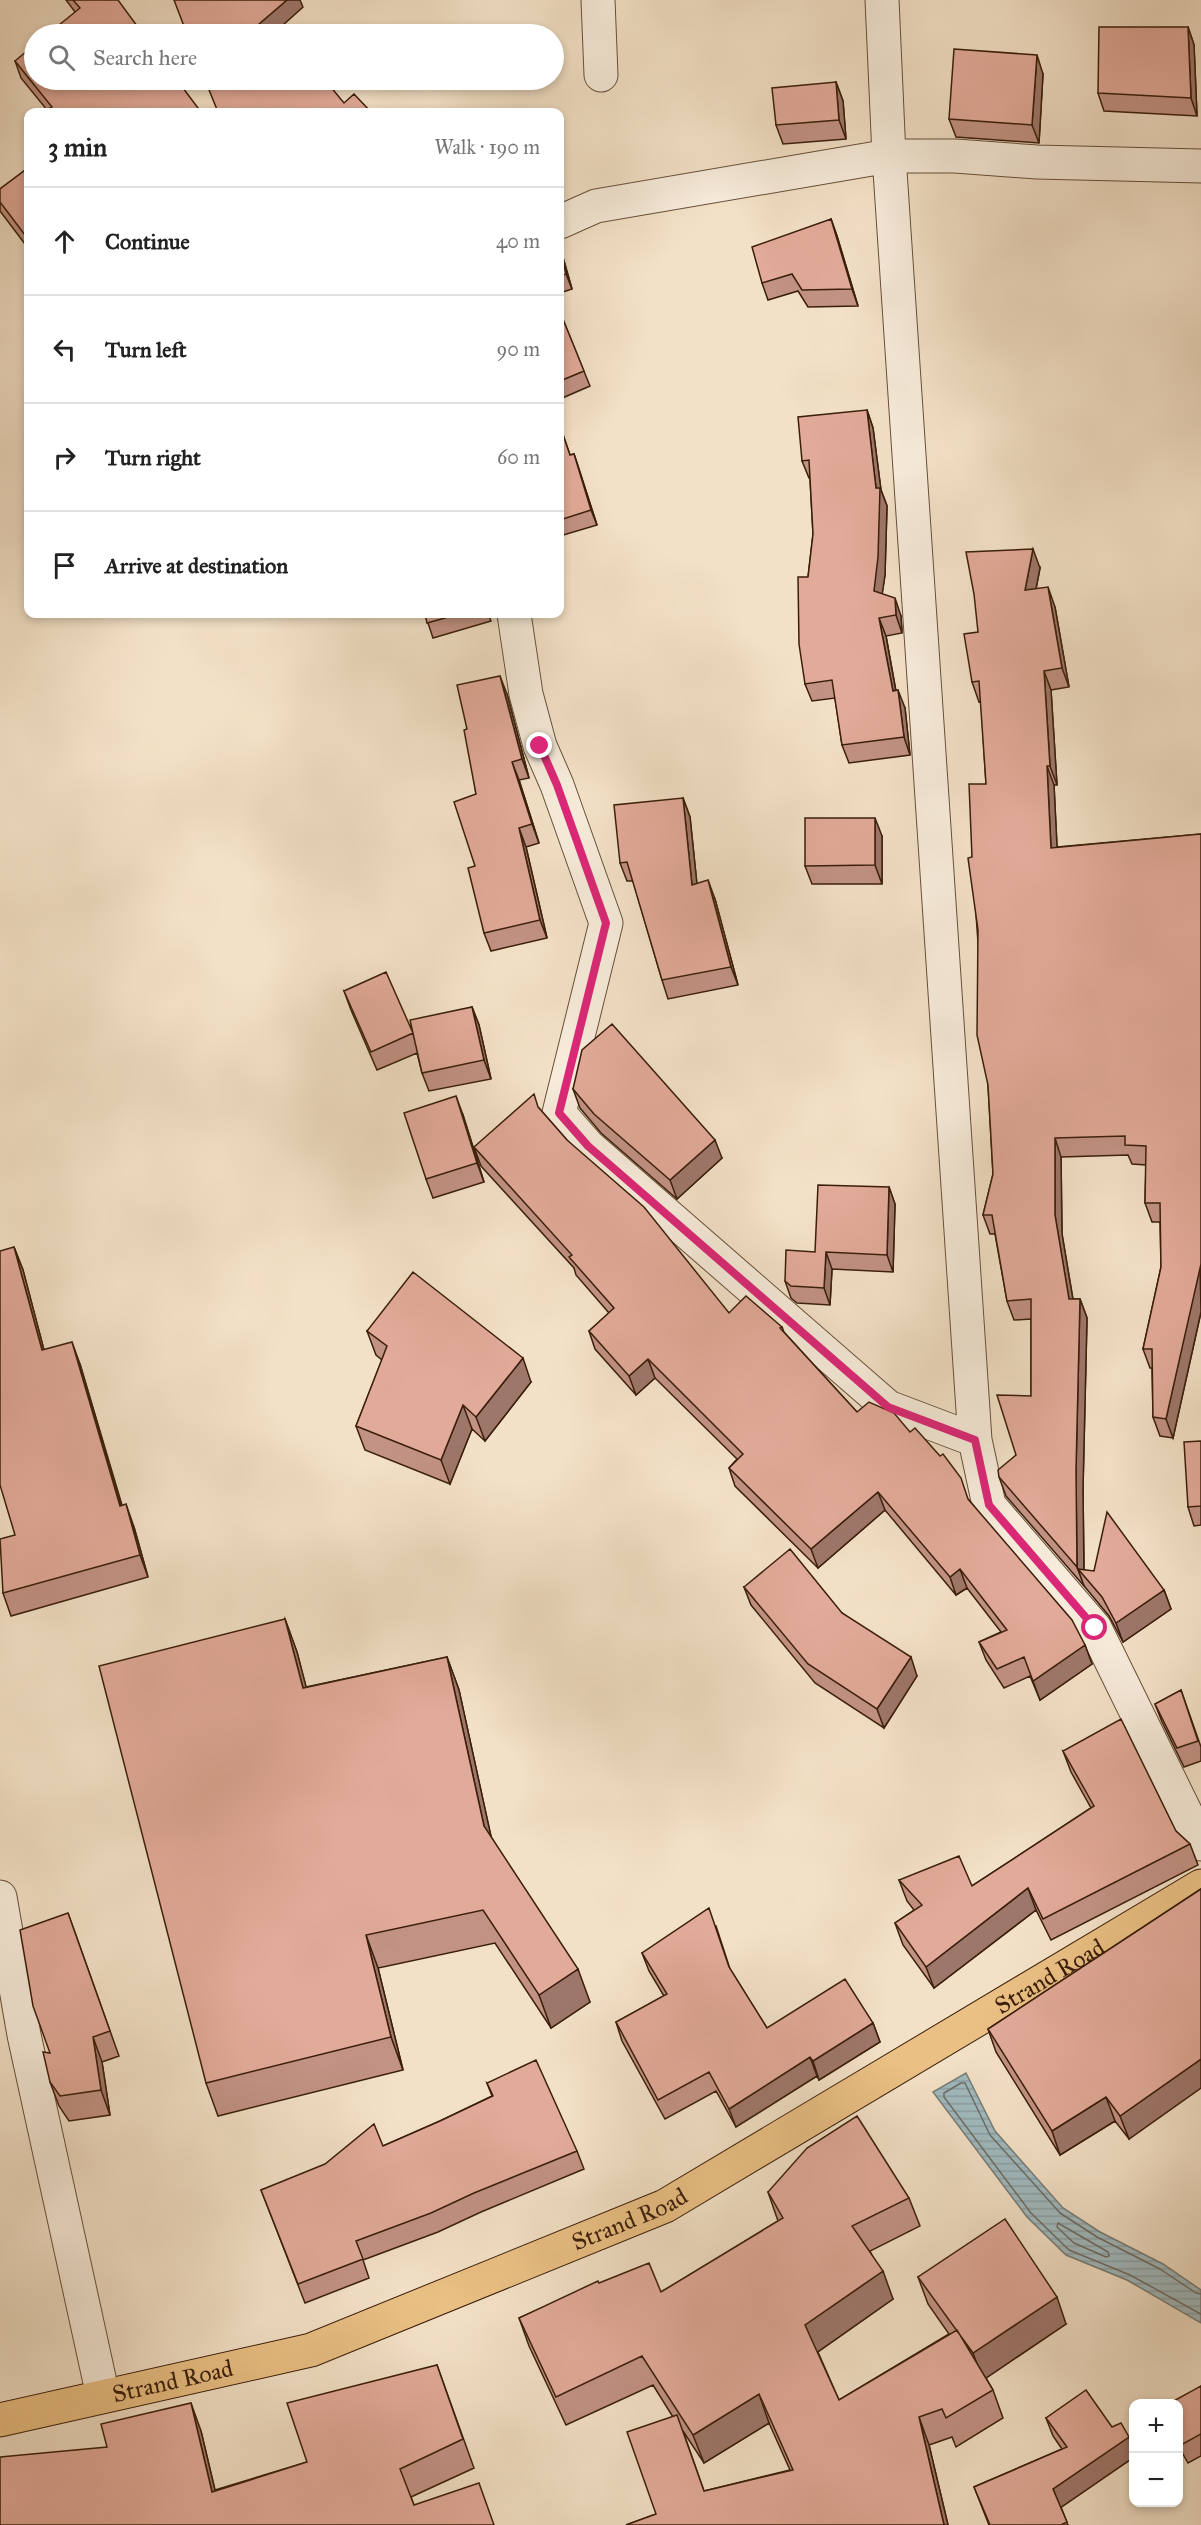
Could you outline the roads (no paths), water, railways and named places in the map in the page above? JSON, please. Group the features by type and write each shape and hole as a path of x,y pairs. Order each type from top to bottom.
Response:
{"main road":[{"name":"Strand Road","path":"0,2420 311,2350 665,2206 1201,1886"}],"street":[{"path":"598,0 602,75"},
{"path":"882,0 889,156 975,1440 989,1505 1095,1628 1201,1844"},
{"path":"564,220 596,206 889,156 955,156 1037,162 1201,166"},
{"path":"515,618 526,694 540,746 557,785 606,923 559,1113 588,1146 888,1407 975,1440"},
{"path":"0,1897 12,2037 102,2396"}],"water":[{"path":"966,2073 995,2131 1063,2208 1100,2232 1163,2264 1201,2290 1201,2323 1127,2280 1066,2255 1027,2217 933,2092"}]}
